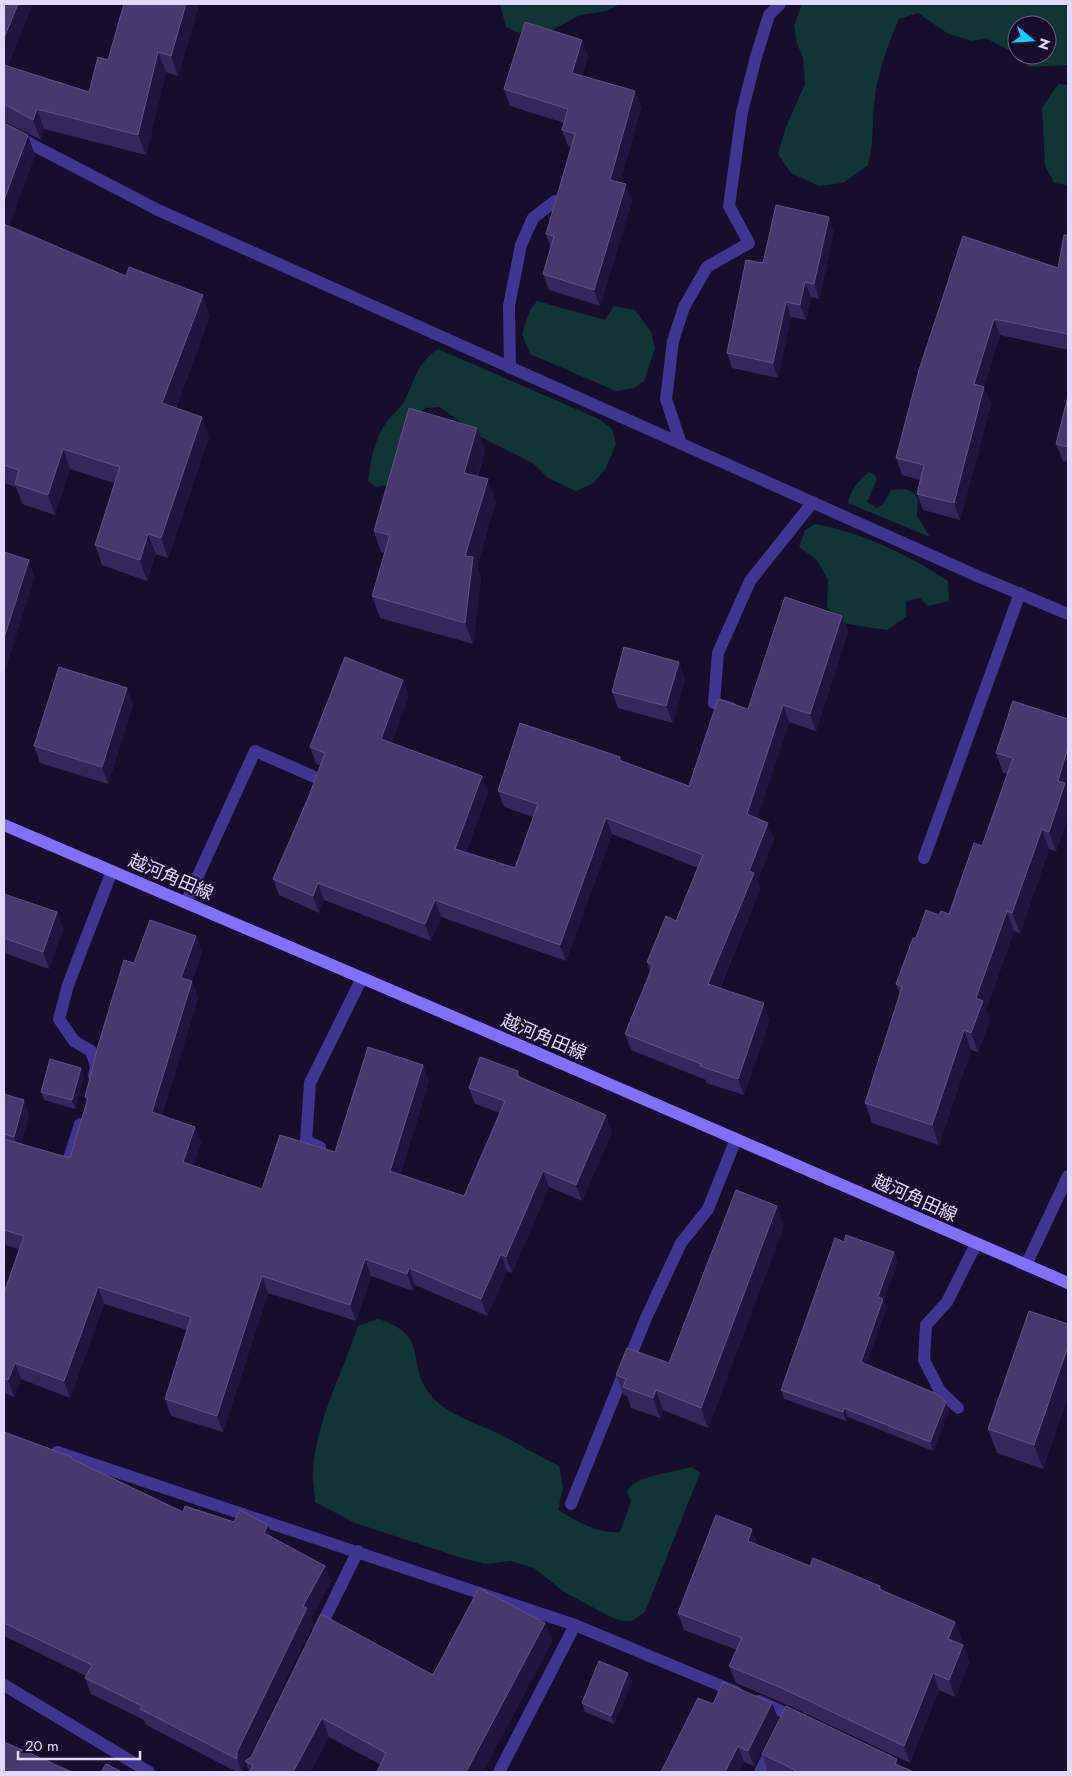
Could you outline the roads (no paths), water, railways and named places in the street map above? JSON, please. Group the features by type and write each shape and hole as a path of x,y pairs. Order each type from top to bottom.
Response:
{"main road":[{"name":"越河角田線","path":"4,825 736,1139 1068,1284"}],"street":[{"path":"681,444 666,399 673,341 684,307 707,268 749,243 729,206 730,198 742,112 756,57 770,15 780,4"},
{"path":"4,130 158,210 681,444 1068,614"},
{"path":"510,368 509,306 521,245 533,218 555,201"},
{"path":"740,711 714,703 718,653 750,581 813,502"},
{"path":"924,858 1020,593"},
{"path":"186,902 255,751 317,778"},
{"path":"92,1086 96,1066 91,1051 74,1041 60,1019 68,986 112,871"},
{"path":"320,1146 306,1141 310,1083 362,978"},
{"path":"68,1165 84,1113"},
{"path":"571,1504 646,1318 681,1243 708,1209 736,1139"},
{"path":"1026,1265 1068,1176"},
{"path":"958,1408 940,1391 924,1360 926,1325 947,1302 976,1244"},
{"path":"47,1449 358,1551 575,1625 787,1718 806,1723"},
{"path":"315,1640 358,1551"},
{"path":"499,1772 575,1625"},
{"path":"4,1685 148,1772"},
{"path":"760,1772 776,1739"}]}
